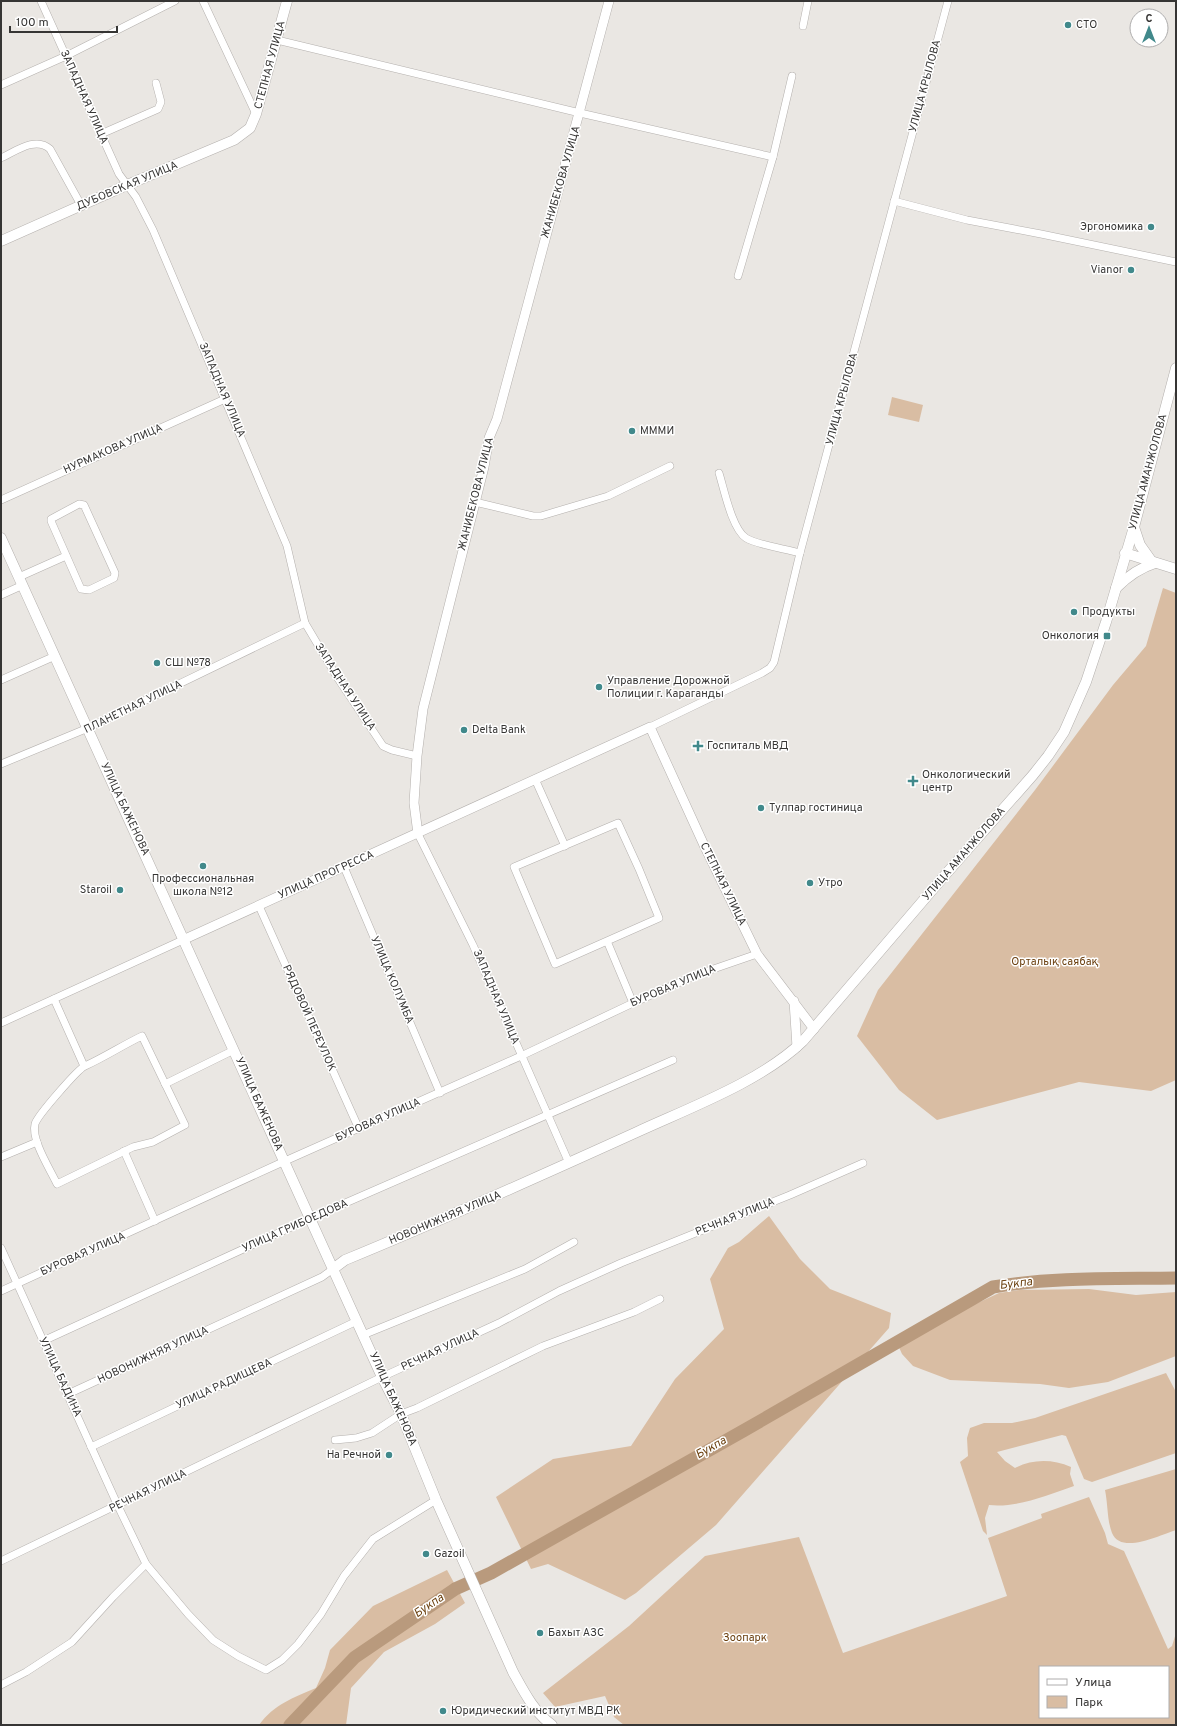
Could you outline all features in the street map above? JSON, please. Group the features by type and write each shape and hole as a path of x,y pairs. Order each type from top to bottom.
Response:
{"main road":[{"name":"СТЕПНАЯ УЛИЦА","path":"250,128 256,114 287,1"},
{"name":"ДУБОВСКАЯ УЛИЦА","path":"1,241 127,185 234,140 250,128"},
{"name":"УЛИЦА АМАНЖОЛОВА","path":"814,1029 945,875 1033,775 1057,743 1070,720 1086,682 1116,588 1119,573 1134,527 1176,368"},
{"path":"1134,527 1140,545 1153,562"},
{"name":"УЛИЦА БАЖЕНОВА","path":"1,538 400,1414 436,1500 484,1604 513,1672 526,1696 543,1718 552,1725"},
{"path":"1126,553 1176,569"},
{"path":"1116,588 1126,577 1153,562"},
{"name":"НОВОНИЖНЯЯ УЛИЦА","path":"333,1269 345,1260 449,1217 722,1093 786,1057 814,1029"}],"street":[{"name":"ЗАПАДНАЯ УЛИЦА","path":"41,1 119,174 153,230 225,399 287,546 305,623 337,677 383,746 392,750 416,756"},
{"path":"1,85 66,56 175,1"},
{"path":"203,1 256,114"},
{"name":"ЖАНИБЕКОВА УЛИЦА","path":"418,834 414,804 416,756 423,709 484,467 489,438 497,419 609,1"},
{"path":"803,26 808,1"},
{"name":"УЛИЦА КРЫЛОВА","path":"650,727 770,668 776,656 800,552 948,1"},
{"name":"ЖАНИБЕКОВА УЛИЦА","path":"277,40 580,113"},
{"path":"738,276 773,157 792,76"},
{"path":"101,134 158,109 160,102 156,83"},
{"path":"580,113 773,157"},
{"path":"1,158 37,143 45,145 50,150 81,205"},
{"path":"894,201 967,220 1176,262"},
{"name":"НУРМАКОВА УЛИЦА","path":"1,500 225,399"},
{"path":"475,502 533,516 541,516 608,496 670,466"},
{"path":"719,473 737,528 743,536 752,541 800,552"},
{"path":"82,504 84,505 115,576 89,590 83,590 81,589 66,556 51,520 82,504"},
{"path":"1,595 21,581 66,556"},
{"name":"ПЛАНЕТНАЯ УЛИЦА","path":"1,764 88,728 305,623"},
{"path":"1,680 55,656"},
{"name":"УЛИЦА ПРОГРЕССА","path":"1,1024 650,727"},
{"name":"СТЕПНАЯ УЛИЦА","path":"650,727 703,843 757,954 814,1029"},
{"path":"535,779 565,846"},
{"path":"618,823 659,918 607,941 555,964 514,867 618,823"},
{"name":"ЗАПАДНАЯ УЛИЦА","path":"418,834 473,945 521,1056 570,1163"},
{"name":"УЛИЦА КОЛУМБА","path":"344,867 440,1092"},
{"name":"РЯДОВОЙ ПЕРЕУЛОК","path":"259,906 359,1129"},
{"path":"607,941 633,1003"},
{"name":"БУРОВАЯ УЛИЦА","path":"1,1291 285,1161 521,1056 633,1003 696,975 757,954"},
{"path":"54,999 84,1066"},
{"path":"794,1001 797,1047"},
{"path":"142,1036 185,1125 153,1142 133,1147 57,1184 37,1142 35,1124 43,1110 84,1066 142,1036"},
{"path":"165,1084 234,1050"},
{"name":"УЛИЦА ГРИБОЕДОВА","path":"43,1341 311,1218 673,1060"},
{"path":"1,1157 37,1142"},
{"path":"124,1151 155,1221"},
{"name":"РЕЧНАЯ УЛИЦА","path":"1,1562 382,1377 499,1323 559,1291 621,1262 790,1195 863,1163"},
{"path":"363,1335 525,1269 574,1242"},
{"name":"УЛИЦА БАДИНА","path":"1,1248 118,1506 146,1564 188,1614 214,1640 238,1656 266,1670 282,1660 298,1644 321,1614 344,1576 373,1539 436,1500"},
{"name":"НОВОНИЖНЯЯ УЛИЦА","path":"68,1394 322,1277 333,1269"},
{"path":"335,1440 356,1438 372,1433 400,1414 417,1408 543,1346 634,1312 660,1299"},
{"name":"УЛИЦА РАДИЩЕВА","path":"91,1447 357,1322"},
{"path":"1,1685 26,1672 72,1642 113,1597 146,1564"}],"green space":[{"path":"892,397 923,405 919,422 888,415"},
{"name":"Орталық саябақ","path":"1163,588 1176,593 1176,1080 1151,1091 1079,1082 937,1120 899,1090 857,1036 878,990 1035,790 1113,685 1146,646"},
{"path":"769,1216 800,1259 830,1289 891,1313 889,1328 716,1525 636,1593 625,1600 548,1564 531,1569 496,1497 553,1459 631,1446 675,1379 724,1329 710,1279 728,1248 739,1242"},
{"path":"1089,1289 1136,1295 1176,1292 1176,1356 1108,1382 1069,1388 1040,1384 950,1380 913,1366 902,1354 898,1345 969,1307 999,1293 1019,1290"},
{"path":"1166,1373 1176,1392 1176,1453 1092,1482 1084,1479 1066,1436 1062,1435 997,1452 1005,1461 1015,1468 1029,1463 1043,1461 1064,1464 1071,1467 1070,1474 1074,1486 1022,1503 1011,1505 989,1505 985,1518 987,1535 983,1531 960,1462 968,1456 967,1438 970,1428 984,1423 1012,1423 1035,1418"},
{"path":"1176,1469 1176,1530 1141,1542 1124,1543 1117,1539 1110,1528 1105,1490"},
{"name":"Зоопарк","path":"1089,1497 1105,1533 1108,1544 1124,1551 1168,1649 1172,1646 1176,1633 1176,1725 624,1725 614,1717 605,1696 555,1707 543,1693 629,1626 705,1556 799,1537 843,1653 1007,1596 988,1538 1042,1518 1041,1514"},
{"path":"447,1570 465,1603 435,1624 384,1652 351,1688 346,1725 259,1725 271,1712 284,1702 316,1688 325,1668 330,1650 373,1606"}],"waterway":[{"name":"Букпа","path":"290,1725 355,1657 455,1589 491,1573 743,1431 993,1287 1061,1280 1176,1278"}],"place":[{"name":"СТО","path":"1068,25"},
{"name":"Эргономика","path":"1151,227"},
{"name":"Vianor","path":"1131,270"},
{"name":"МММИ","path":"632,431"},
{"name":"Продукты","path":"1074,612"},
{"name":"Онкология","path":"1107,636"},
{"name":"СШ №78","path":"157,663"},
{"name":"Управление Дорожной Полиции г. Караганды","path":"599,687"},
{"name":"Delta Bank","path":"464,730"},
{"name":"Госпиталь МВД","path":"698,746"},
{"name":"Онкологический центр","path":"913,781"},
{"name":"Тулпар гостиница","path":"761,808"},
{"name":"Профессиональная школа №12","path":"203,866"},
{"name":"Утро","path":"810,883"},
{"name":"Staroil","path":"120,890"},
{"name":"На Речной","path":"389,1455"},
{"name":"Gazoil","path":"426,1554"},
{"name":"Бахыт АЗС","path":"540,1633"},
{"name":"Юридический институт МВД РК","path":"443,1711"}]}
